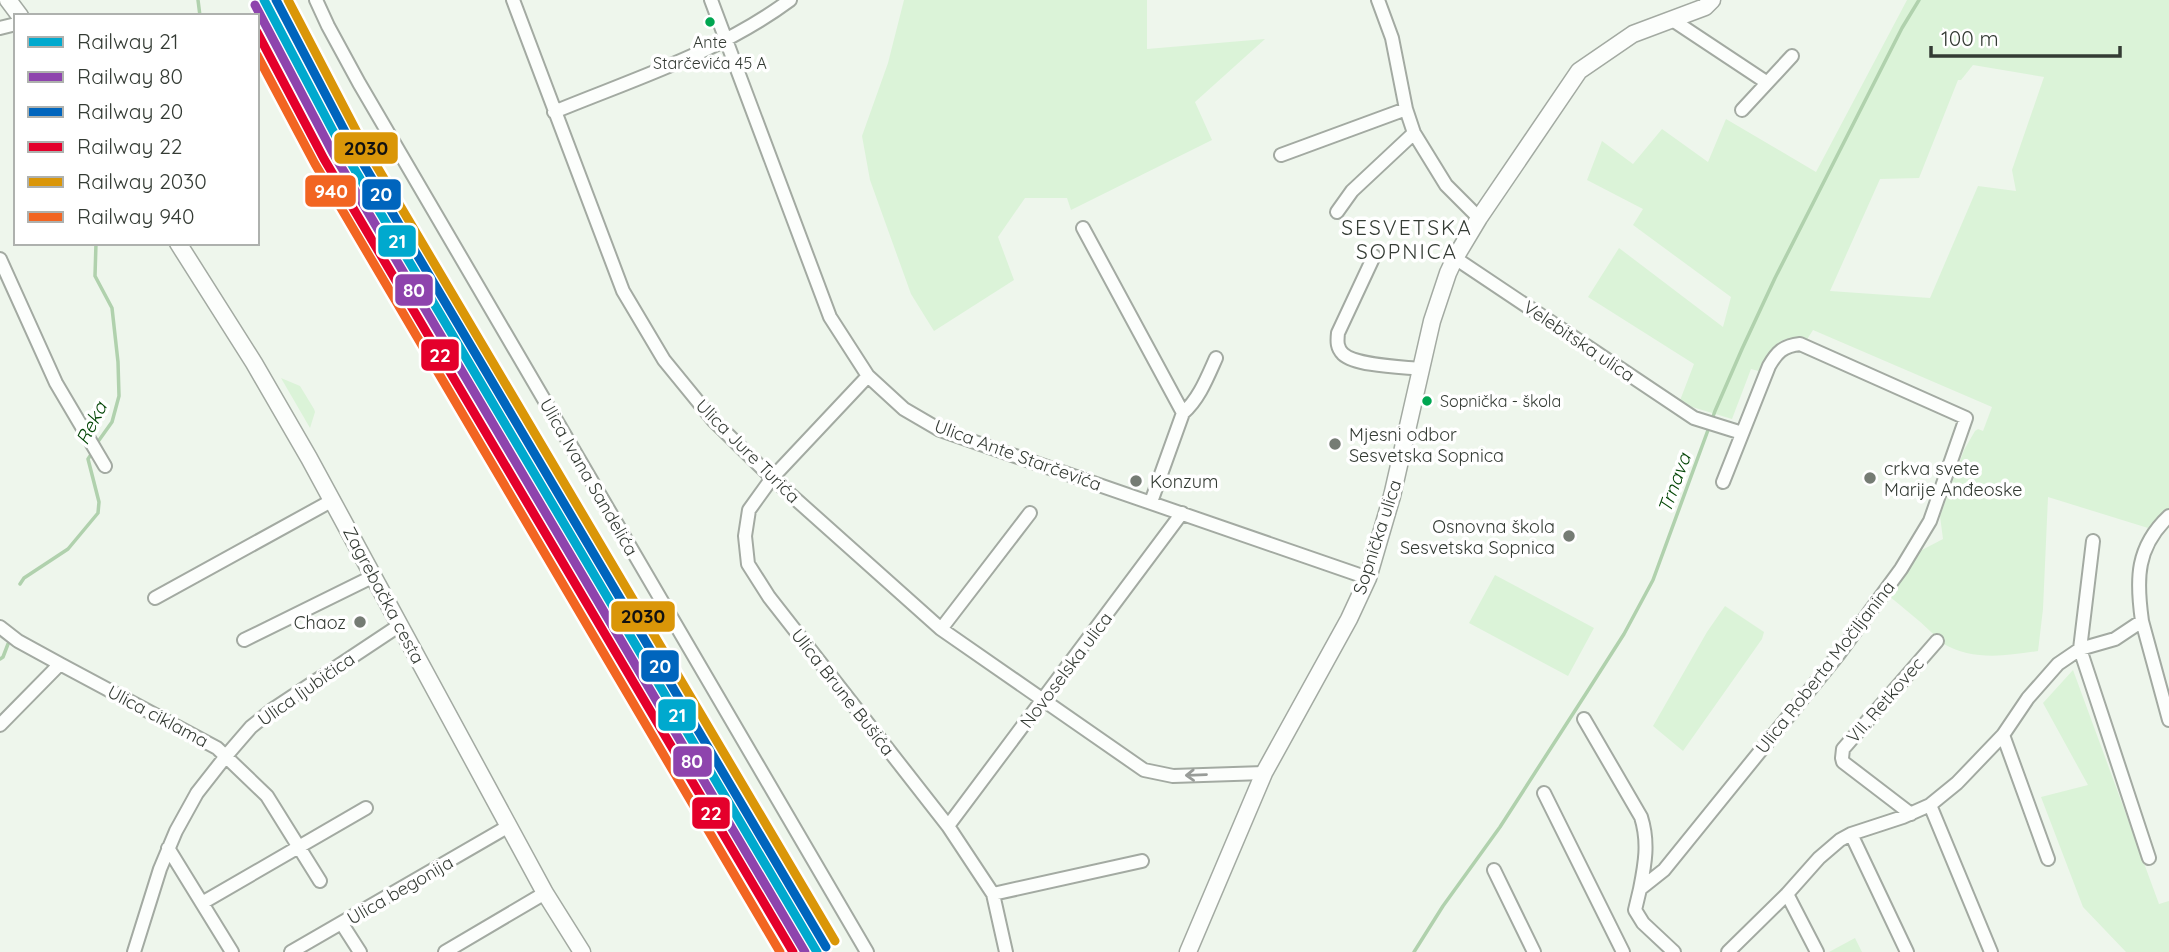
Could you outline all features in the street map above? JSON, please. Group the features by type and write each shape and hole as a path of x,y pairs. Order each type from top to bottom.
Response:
{"street":[{"name":"Ulica Ivana Sandelića","path":"316,0 366,95 867,952"},
{"name":"Ulica Jure Turića","path":"513,0 623,291 672,369 713,420 772,478 941,629 1144,770 1173,776 1264,772"},
{"name":"Ulica Ante Starčevića","path":"711,0 830,317 868,376 904,409 940,430 1368,578"},
{"path":"554,112 727,40 763,20 790,0"},
{"path":"1378,0 1392,38 1406,109 1414,133 1446,185 1479,218"},
{"name":"Sopnička ulica","path":"1188,952 1264,772 1349,619 1368,578 1392,496 1439,295 1455,258 1479,218 1579,71 1633,34 1705,7 1712,0"},
{"path":"1671,19 1766,82"},
{"path":"1742,110 1792,57"},
{"path":"1282,155 1406,109"},
{"path":"1337,212 1352,191 1414,133"},
{"path":"1083,228 1183,414"},
{"name":"Zagrebačka cesta","path":"179,245 254,363 333,500 545,893 582,952"},
{"path":"1374,256 1338,333 1337,346 1345,356 1360,361 1421,369"},
{"name":"Velebitska ulica","path":"1455,258 1694,418 1742,433"},
{"path":"0,259 53,376 102,460"},
{"name":"Ulica Roberta Močiljanina","path":"1640,889 1664,870 1814,684 1901,569 1930,521 1966,418 1800,344 1787,345 1777,352 1742,433"},
{"path":"1151,502 1183,414 1191,407 1216,358"},
{"name":"Ulica Brune Bušića","path":"868,376 772,478 749,510 745,536 748,564 769,597 948,826 993,894 1006,952"},
{"path":"1723,482 1742,433"},
{"path":"155,598 333,500"},
{"path":"941,629 1030,513"},
{"name":"Novoselska ulica","path":"948,826 1182,513"},
{"path":"2169,516 2146,543 2138,585 2142,621 2169,720"},
{"path":"2092,541 2080,649 2150,858"},
{"path":"244,640 374,576"},
{"path":"1728,952 1829,848 1852,834 1930,805 1957,783 2003,735 2028,698 2058,664 2080,649 2115,639 2142,621"},
{"name":"Ulica ljubičica","path":"134,952 168,848 191,804 226,755 251,727 272,710 400,625"},
{"name":"Ulica ciklama","path":"0,626 18,641 212,744 226,755 267,796 320,881"},
{"name":"VII. Retkovec","path":"1911,814 1843,762 1842,753 1843,748 1937,640"},
{"path":"0,725 60,664"},
{"path":"1584,719 1641,817 1646,833 1647,854 1635,910 1643,923 1674,952"},
{"path":"2003,735 2048,859"},
{"path":"1544,793 1623,952"},
{"path":"1930,805 1991,952"},
{"path":"202,903 366,808"},
{"name":"Ulica begonija","path":"291,952 509,826"},
{"path":"1852,834 1906,952"},
{"path":"168,848 232,952"},
{"path":"993,894 1142,862"},
{"path":"1494,870 1534,952"},
{"path":"445,952 545,893"},
{"path":"1787,894 1817,952"},
{"path":"342,924 360,952"}],"green space":[{"path":"904,0 1147,0 1147,49 1265,39 1195,102 1212,140 1071,210 1067,198 1025,198 998,237 1014,280 934,331 911,294 870,180 862,136 888,63"},
{"path":"1907,0 2169,0 2169,509 2148,528 2048,497 2043,609 2038,651 1989,656 1953,649 1940,642 1889,596 1920,551 1943,539 1940,516 1964,450 1975,431 1983,431 1992,407 1813,330 1806,341 1789,339 1777,344 1762,372 1751,369 1732,419 1679,403 1694,364 1588,297 1619,248 1723,327 1731,297 1633,225 1643,209 1587,180 1602,141 1633,164 1662,129 1708,162 1726,119 1816,172","holes":["1973,65 2044,77 2012,170 2016,191 1978,186 1930,298 1830,291 1880,179 1919,178 1958,80 1961,80"]},
{"path":"281,378 300,386 314,409 310,428"},
{"path":"1495,575 1594,628 1568,676 1469,623"},
{"path":"1725,606 1764,632 1762,639 1683,751 1653,726"},
{"path":"2073,670 2159,904 2169,901 2169,952 2126,952 2083,907 2041,797 2088,785 2043,703"},
{"path":"1855,938 1862,952 1829,952"}],"waterway":[{"name":"Reka","path":"198,0 200,14"},
{"name":"Trnava","path":"1414,952 1443,906 1500,827 1587,692 1624,634 1653,580 1715,411 1742,349 1775,278 1902,28 1919,0"},
{"name":"Reka","path":"96,245 95,276 112,308 119,396 112,422 97,443"},
{"name":"Reka","path":"20,584 24,578 68,549 98,513 99,502 88,459 92,453"},
{"name":"Reka","path":"0,659 8,644"}],"railway":[{"path":"283,0 360,146 835,952"}],"rail line":[{"name":"21","path":"264,0 342,148 817,952"},
{"name":"20","path":"276,0 351,143 826,947"},
{"name":"2030","path":"288,0 360,138 835,941"},
{"name":"80","path":"255,5 333,153 805,952"},
{"name":"22","path":"259,36 324,159 793,952"},
{"name":"940","path":"259,59 315,164 780,952"}],"place":[{"name":"Ante Starčevića 45 A","path":"710,22"},
{"name":"Sopnička - škola","path":"1427,401"},
{"name":"Mjesni odbor Sesvetska Sopnica","path":"1335,444"},
{"name":"crkva svete Marije Anđeoske","path":"1870,478"},
{"name":"Konzum","path":"1136,481"},
{"name":"Osnovna škola Sesvetska Sopnica","path":"1569,536"},
{"name":"Chaoz","path":"360,622"}],"district":[{"name":"SESVETSKA SOPNICA","path":"1407,239"}]}
